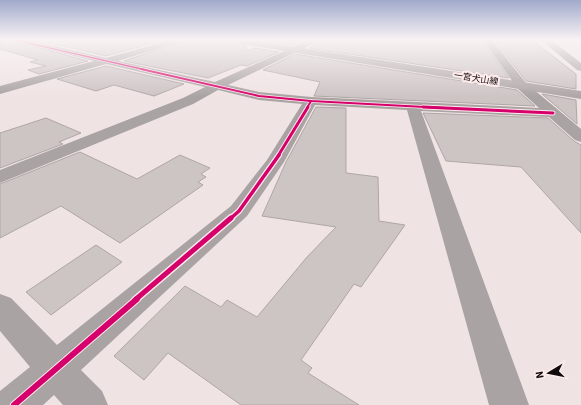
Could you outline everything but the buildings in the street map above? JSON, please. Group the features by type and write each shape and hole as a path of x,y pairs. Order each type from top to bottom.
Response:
{"main road":[{"name":"一宮犬山線","path":"352,59 581,95"}],"street":[{"path":"91,59 259,96 311,101 553,113"},
{"path":"0,90 116,59"},
{"path":"0,177 188,102 217,86 276,59"},
{"path":"501,59 522,86 581,137"},
{"path":"569,59 581,68"},
{"path":"14,405 239,211 275,162 311,101"},
{"path":"413,106 509,405"},
{"path":"0,308 88,405"}],"cycle path":[{"path":"97,59 259,96 311,101 553,113"},
{"path":"14,405 239,211 275,162 311,101"}]}
